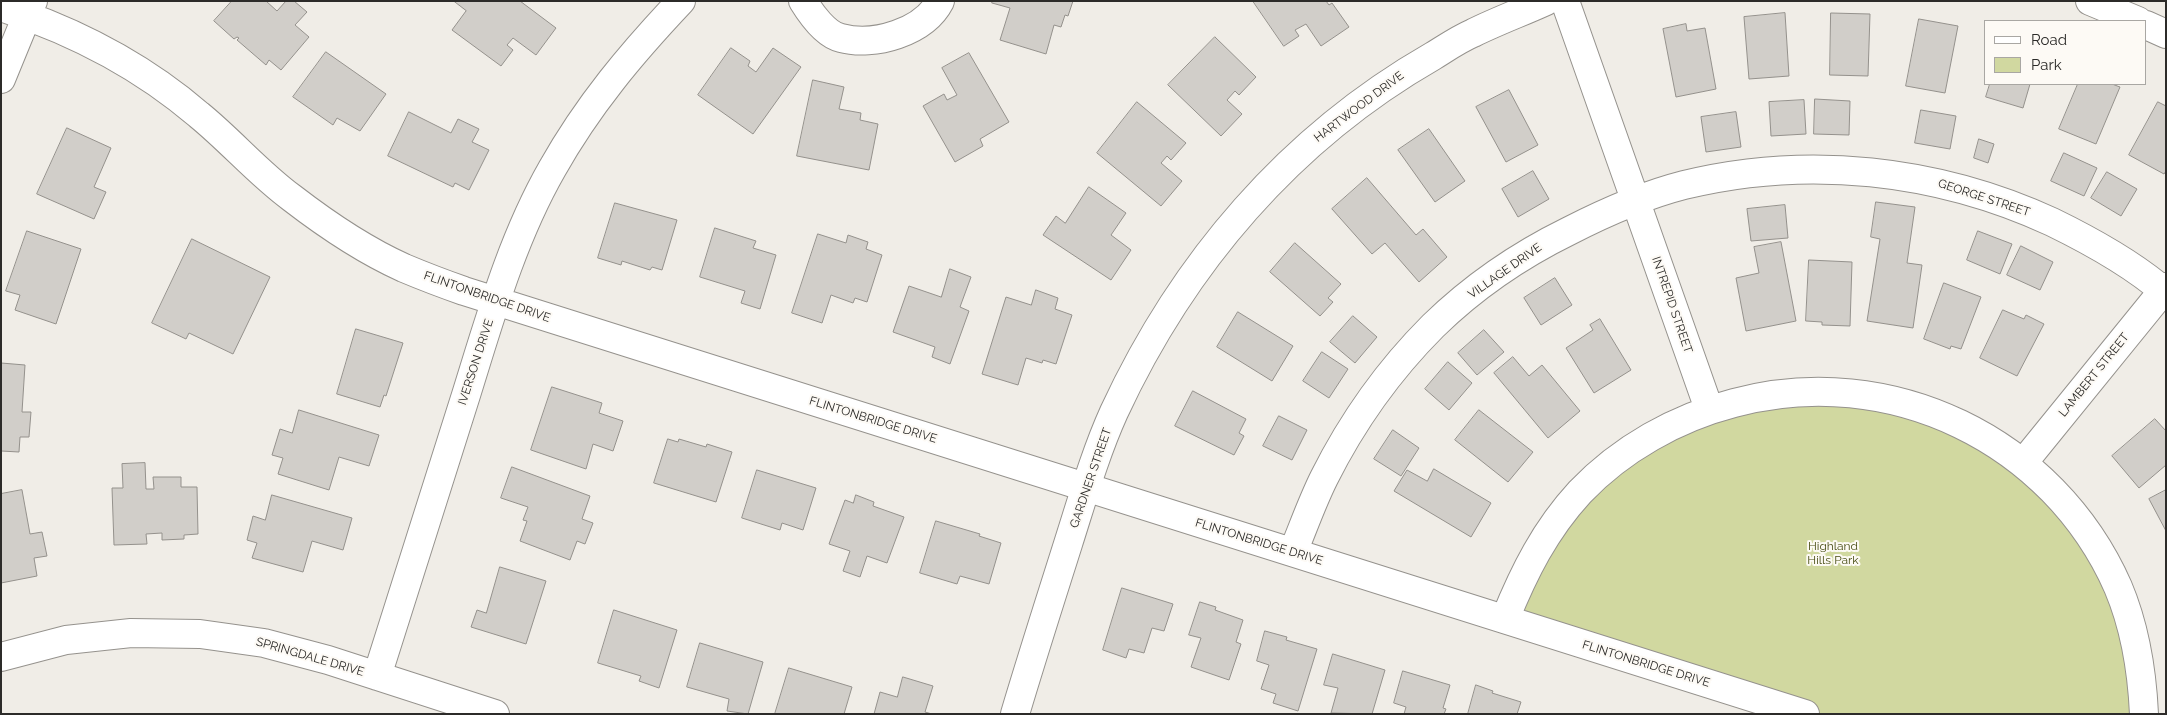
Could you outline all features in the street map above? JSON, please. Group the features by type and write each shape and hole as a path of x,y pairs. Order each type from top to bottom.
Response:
{"street":[{"name":"IVERSON DRIVE","path":"377,676 495,301 519,236 552,170 588,110 627,60 681,1"},
{"path":"803,1 816,20 840,38 871,41 909,30 934,13 940,1"},
{"name":"HARTWOOD DRIVE","path":"1205,258 1240,213 1295,157 1356,106 1403,73 1472,33 1546,1"},
{"path":"1564,1 1635,202"},
{"path":"2090,1 2136,20"},
{"name":"FLINTONBRIDGE DRIVE","path":"1,7 30,8 147,76 198,114 290,197 343,235 403,267 464,292 1805,714"},
{"path":"1,79 30,8"},
{"path":"2147,25 2166,34"},
{"name":"GEORGE STREET","path":"1635,202 1683,186 1748,173 1813,169 1885,173 1952,186 2018,207 2077,234 2165,290"},
{"name":"INTREPID STREET","path":"1635,202 1709,409"},
{"name":"VILLAGE DRIVE","path":"1293,552 1323,480 1354,423 1393,370 1434,325 1484,283 1539,246 1594,218 1635,202"},
{"name":"GARDNER STREET","path":"1015,714 1086,487 1113,414 1148,343 1191,276 1205,258"},
{"name":"LAMBERT STREET","path":"2023,463 2165,290"},
{"path":"1505,619 1525,572 1543,540 1580,493 1614,462 1657,433 1709,409 1758,396 1800,392 1860,394 1905,403 1959,422 2003,448 2023,463 2059,497 2094,542 2118,588 2134,636 2143,681 2144,714"},
{"name":"SPRINGDALE DRIVE","path":"1,657 66,640 131,632 200,634 264,643 328,660 496,714"}],"green space":[{"name":"Highland Hills Park","path":"1809,392 1958,423 2093,542 2144,714 1809,714 1507,619 1549,533 1656,433"}],"building":[{"path":"232,1 266,1 277,11 286,1 294,1 307,12 295,25 309,37 281,70 269,60 266,65 237,40 239,38 234,39 214,21"},
{"path":"454,1 520,1 556,28 536,55 513,38 507,45 513,50 501,66 452,30 466,11"},
{"path":"993,1 1073,1 1068,16 1065,15 1061,27 1054,25 1046,54 1000,40 1010,8 992,3"},
{"path":"1253,1 1326,1 1329,5 1332,3 1349,27 1321,46 1306,24 1295,30 1299,36 1284,46"},
{"path":"1785,13 1789,76 1749,79 1744,17"},
{"path":"1831,13 1870,14 1868,76 1830,75"},
{"path":"1919,19 1958,26 1945,93 1906,86"},
{"path":"1686,24 1687,31 1705,28 1716,89 1676,97 1663,29"},
{"path":"1215,37 1256,77 1239,95 1235,91 1227,100 1242,114 1221,136 1168,85"},
{"path":"731,48 750,61 748,66 756,72 773,48 801,67 753,134 698,95"},
{"path":"326,52 386,94 360,131 337,118 333,125 293,97"},
{"path":"969,53 1009,122 980,139 983,146 955,162 923,106 944,94 947,100 957,95 942,68"},
{"path":"813,80 844,87 839,109 861,113 860,120 878,124 869,170 797,156"},
{"path":"1990,85 2030,85 2023,108 1986,97"},
{"path":"2078,85 2115,85 2120,87 2096,144 2059,129"},
{"path":"1509,90 1538,145 1506,162 1476,107"},
{"path":"1815,99 1850,101 1849,135 1814,134"},
{"path":"1804,100 1806,134 1771,136 1769,102"},
{"path":"1137,102 1186,143 1171,160 1167,156 1161,163 1182,181 1161,206 1097,153"},
{"path":"2158,102 2166,106 2166,171 2164,174 2129,155"},
{"path":"1921,110 1956,116 1950,149 1915,143"},
{"path":"409,112 451,133 458,119 479,129 472,142 489,150 469,190 455,183 453,187 388,156"},
{"path":"1736,112 1741,147 1706,152 1701,117"},
{"path":"67,128 111,148 94,187 106,192 94,219 37,194"},
{"path":"1429,129 1465,181 1435,202 1398,150"},
{"path":"1979,139 1994,144 1988,163 1974,158"},
{"path":"2064,153 2097,168 2084,196 2051,181"},
{"path":"1533,171 1549,199 1518,217 1502,189"},
{"path":"2107,172 2137,189 2121,216 2091,198"},
{"path":"1367,178 1416,235 1423,229 1447,257 1419,282 1385,243 1372,254 1332,209"},
{"path":"1089,187 1126,213 1111,235 1131,250 1111,280 1043,235 1056,216 1065,223"},
{"path":"1876,202 1915,207 1907,263 1922,265 1913,328 1867,321 1880,239 1871,237"},
{"path":"615,203 677,220 662,270 652,267 650,270 622,261 621,265 598,258"},
{"path":"1785,205 1788,238 1751,241 1747,209"},
{"path":"715,228 756,241 753,248 776,255 760,309 741,303 745,291 700,277"},
{"path":"27,231 81,249 56,324 15,310 20,295 6,291"},
{"path":"1978,231 2012,244 2000,274 1967,260"},
{"path":"818,234 846,243 848,235 868,242 866,249 882,255 867,302 855,298 853,303 831,295 822,323 792,313"},
{"path":"192,239 270,277 233,354 189,333 186,339 152,323"},
{"path":"1781,242 1796,321 1746,331 1736,278 1759,273 1754,247"},
{"path":"1295,243 1341,284 1328,298 1333,302 1320,316 1270,272"},
{"path":"2021,246 2053,262 2040,290 2007,275"},
{"path":"1809,260 1852,262 1850,326 1822,325 1822,322 1806,321"},
{"path":"950,269 971,277 960,307 969,311 950,364 932,357 935,347 893,332 909,286 941,297"},
{"path":"1555,278 1572,305 1541,325 1524,298"},
{"path":"1944,283 1981,297 1961,349 1951,346 1950,349 1924,339"},
{"path":"1036,290 1058,298 1055,309 1072,315 1056,364 1043,360 1042,363 1026,358 1018,385 982,374 1006,297 1031,305"},
{"path":"2003,310 2024,319 2026,315 2044,324 2017,376 1980,358"},
{"path":"1238,312 1293,346 1272,381 1217,347"},
{"path":"1353,316 1377,337 1355,363 1330,342"},
{"path":"1600,319 1631,370 1594,393 1566,348 1593,330 1590,325"},
{"path":"356,329 403,343 386,396 384,395 380,407 337,394"},
{"path":"1484,330 1504,352 1477,375 1458,353"},
{"path":"1322,352 1348,369 1329,398 1303,381"},
{"path":"1513,357 1529,376 1542,365 1580,411 1548,438 1494,373"},
{"path":"1448,362 1472,383 1449,410 1425,389"},
{"path":"1,363 25,365 22,412 31,412 29,437 20,437 19,452 1,451"},
{"path":"552,387 602,403 599,413 623,421 613,451 593,444 586,469 531,450"},
{"path":"1193,391 1246,419 1239,433 1244,436 1234,455 1175,426"},
{"path":"299,410 379,435 369,466 339,457 329,490 278,474 283,458 272,455 280,429 292,433"},
{"path":"1479,410 1533,452 1508,482 1455,440"},
{"path":"1279,416 1307,430 1292,460 1263,446"},
{"path":"2155,419 2166,431 2166,465 2139,488 2112,456"},
{"path":"1393,430 1419,448 1401,476 1374,459"},
{"path":"668,439 678,442 679,439 706,447 707,444 732,452 716,502 654,483"},
{"path":"145,463 146,489 154,489 153,477 181,477 181,487 197,487 198,534 184,535 184,539 162,540 162,533 146,534 147,544 114,545 112,488 123,488 122,464"},
{"path":"512,467 590,496 582,519 593,523 585,544 577,541 570,560 520,541 527,521 523,520 528,507 501,498"},
{"path":"1434,469 1491,503 1471,537 1394,491 1407,470 1427,481"},
{"path":"757,470 816,488 803,530 782,523 780,530 742,518"},
{"path":"22,490 30,534 42,532 47,556 34,558 37,576 1,583 1,494"},
{"path":"2166,490 2166,531 2149,499"},
{"path":"272,495 352,518 343,550 312,541 303,572 252,558 257,543 247,540 253,516 265,520"},
{"path":"856,495 874,502 873,506 904,517 887,563 867,556 860,577 843,571 850,551 829,544 845,500 853,503"},
{"path":"936,521 980,534 979,536 1001,543 989,584 960,576 957,584 920,573"},
{"path":"500,567 546,581 526,644 471,627 477,610 486,613"},
{"path":"1122,588 1173,604 1164,631 1152,628 1144,653 1129,649 1126,658 1103,650"},
{"path":"1200,602 1216,607 1215,610 1243,620 1236,642 1241,644 1229,680 1191,667 1201,638 1189,635"},
{"path":"614,610 677,630 659,688 639,681 641,676 598,663"},
{"path":"1265,631 1287,637 1286,640 1317,649 1298,711 1273,703 1276,694 1261,689 1269,665 1257,661"},
{"path":"700,643 763,662 748,714 727,711 729,699 687,687"},
{"path":"1333,654 1385,670 1372,714 1331,713 1338,688 1324,685"},
{"path":"789,668 852,687 844,714 775,714"},
{"path":"1403,671 1450,685 1443,708 1446,709 1444,714 1404,714 1406,707 1394,703"},
{"path":"903,677 933,686 925,712 932,714 874,714 880,692 897,697"},
{"path":"1476,685 1493,691 1492,693 1521,702 1517,714 1468,714"}]}
